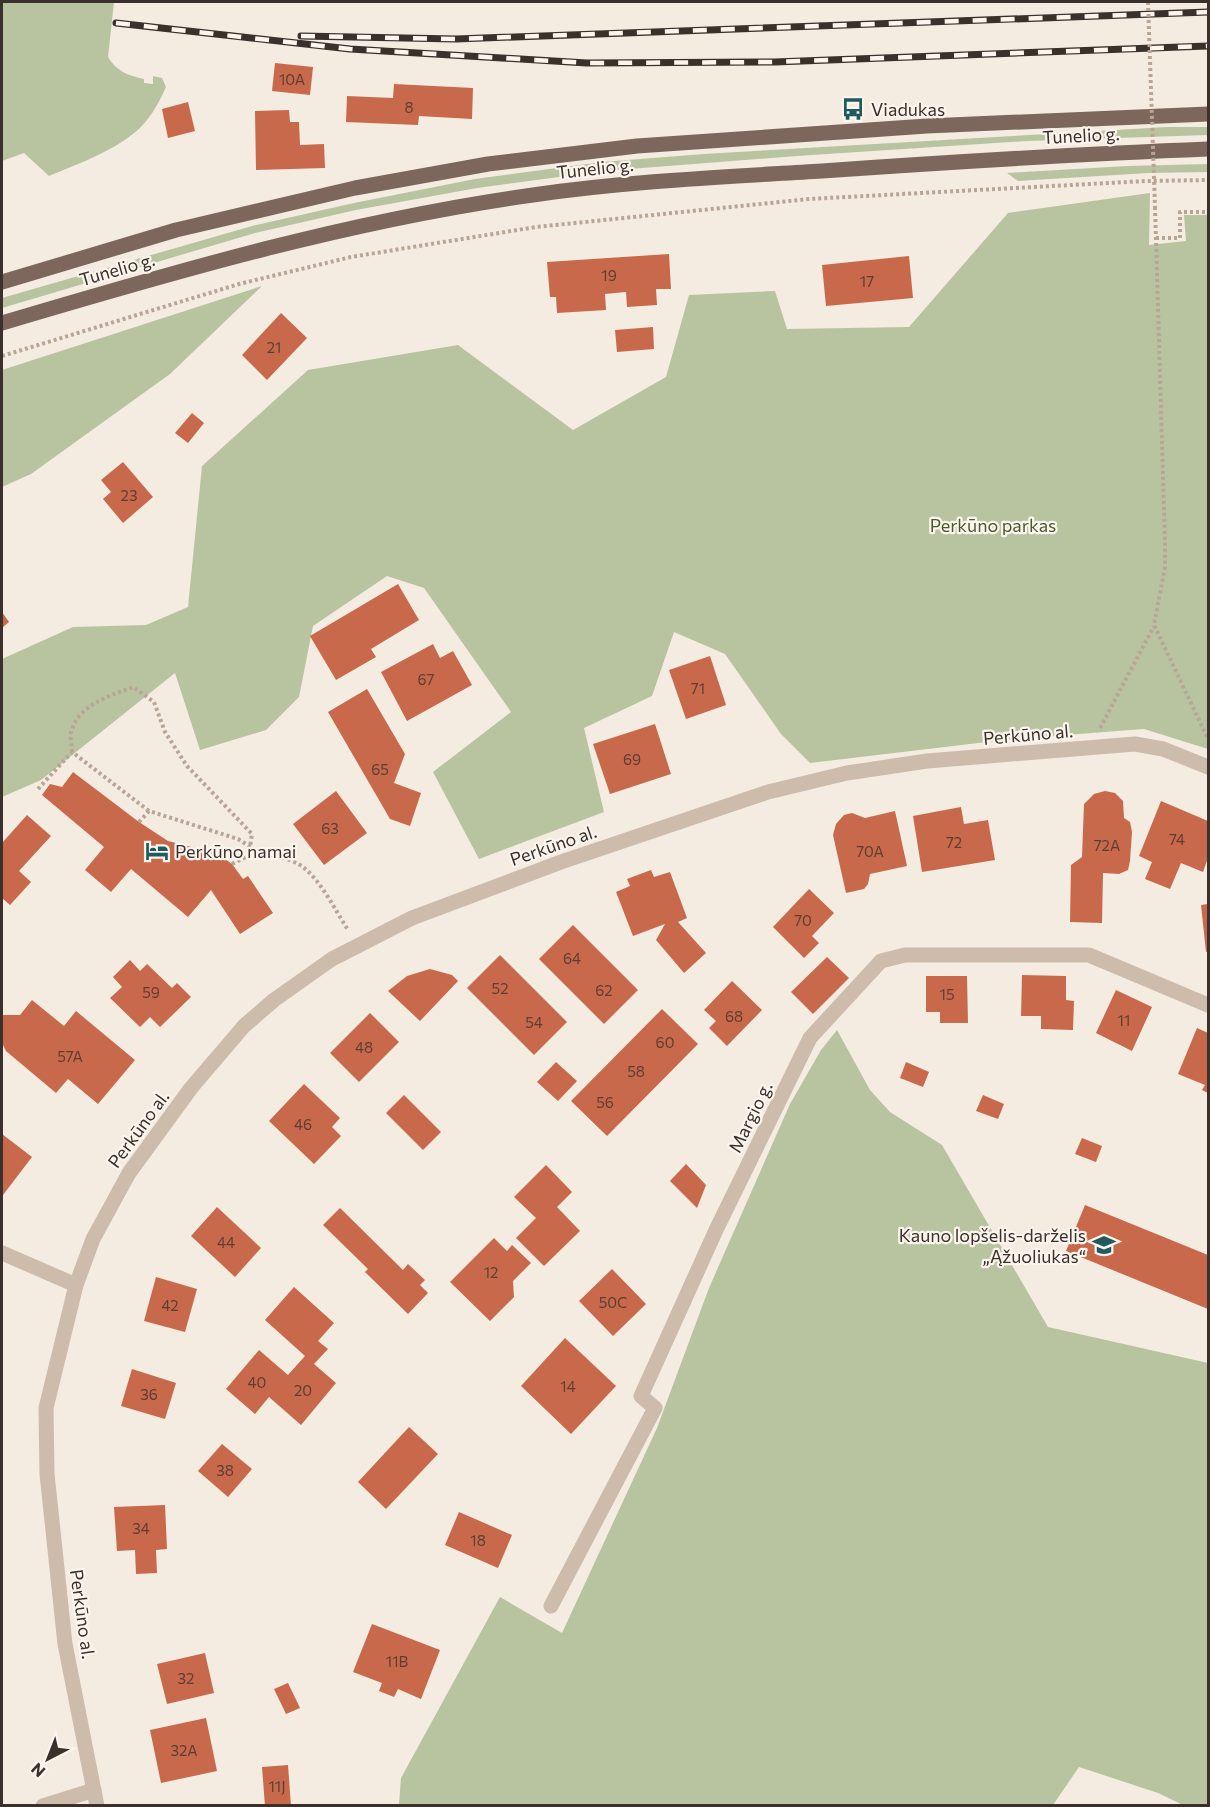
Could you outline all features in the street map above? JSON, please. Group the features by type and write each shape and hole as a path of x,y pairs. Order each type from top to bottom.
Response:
{"main road":[{"name":"Tunelio g.","path":"2,282 176,230 355,188 488,164 637,146 718,140 927,126 1209,114"},
{"name":"Tunelio g.","path":"2,322 262,248 374,222 533,195 641,183 1084,154 1209,149"}],"street":[{"name":"Perkūno al.","path":"97,1806 65,1644 46,1462 46,1408 76,1285 93,1239 129,1173 204,1073 244,1026 274,1000 332,959 412,918 561,862 768,792 847,773 927,761 1135,744 1163,749 1209,768"},
{"name":"Margio g.","path":"551,1606 655,1408 641,1396 716,1230 810,1038 881,961 905,955 1089,955 1209,1005"},
{"path":"2,1253 76,1285"},
{"path":"43,1806 94,1790"}],"path":[{"path":"1089,748 1154,625 1165,567 1148,2"},
{"path":"2,356 239,284 351,256 536,227 809,200 1146,181 1209,180"},
{"path":"1156,238 1180,238 1180,212 1209,212"},
{"path":"1154,625 1209,739"},
{"path":"38,789 72,752 71,730 82,712 110,696 133,687 154,702 165,732 187,766 252,834 250,847"},
{"path":"72,752 149,811 238,839 258,851 302,867 316,882 358,945"},
{"path":"139,822 149,811"},
{"path":"232,864 258,851"}],"green space":[{"path":"2,2 114,2 108,57 111,62 128,74 144,79 144,83 153,84 153,76 162,78 166,87 147,120 138,130 115,146 49,176 24,153 2,161"},
{"path":"1167,127 1208,127 1208,135 1027,141 797,156 604,171 477,188 356,210 255,233 2,308 2,298 252,226 475,179 602,162 704,154"},
{"path":"1208,164 1208,172 1148,173 1018,181 1007,173 1127,166"},
{"name":"Perkūno parkas","path":"1150,193 1149,245 1186,241 1184,215 1208,215 1208,749 1144,729 1012,739 810,763 781,734 725,654 674,632 652,696 584,728 604,812 479,859 433,772 511,712 424,588 387,576 313,626 299,697 266,730 200,750 175,673 41,780 2,797 2,659 73,627 146,625 188,607 202,466 308,370 458,345 573,430 666,377 689,295 775,291 787,329 909,327 1008,213"},
{"path":"262,286 170,374 31,474 2,487 2,370"},
{"path":"837,1030 870,1090 890,1112 942,1145 1048,1327 1208,1363 1208,1805 1183,1805 1158,1793 1079,1767 1053,1805 399,1805 401,1778 500,1597 562,1633 657,1428 709,1288 790,1104 821,1050"}],"building":[{"path":"275,63 313,67 310,95 272,91"},
{"path":"394,84 473,88 472,119 419,116 418,125 346,122 347,96 393,98"},
{"path":"188,102 195,131 168,138 162,109"},
{"path":"289,110 290,122 299,122 300,145 324,144 325,168 256,170 255,111"},
{"path":"669,254 671,289 656,289 657,305 627,307 626,292 605,294 606,310 557,313 556,297 550,297 547,262"},
{"path":"909,256 913,298 826,306 822,265"},
{"path":"281,313 307,338 267,380 242,355"},
{"path":"653,327 654,349 617,352 615,330"},
{"path":"192,413 204,423 188,443 175,433"},
{"path":"123,462 153,497 123,523 103,499 111,492 101,480"},
{"path":"398,584 419,620 371,649 376,657 336,680 310,636"},
{"path":"2,612 9,622 2,628"},
{"path":"433,644 440,658 453,651 472,685 407,721 381,672"},
{"path":"710,656 726,705 686,719 669,670"},
{"path":"367,689 405,754 394,783 421,793 410,826 390,819 328,712"},
{"path":"655,724 671,774 610,794 593,744"},
{"name":"Perkūno namai","path":"73,772 168,841 218,854 232,864 243,879 248,876 273,913 240,934 211,890 188,917 131,869 111,892 85,870 104,847 42,795 50,784 62,787"},
{"path":"336,791 367,833 324,865 293,824"},
{"path":"1105,791 1115,793 1123,801 1124,818 1130,822 1132,832 1128,870 1119,874 1103,873 1102,923 1070,922 1071,865 1082,857 1084,804 1094,794"},
{"path":"1161,801 1208,821 1208,858 1203,872 1181,863 1170,889 1145,879 1152,862 1139,856"},
{"path":"961,807 964,824 988,820 995,860 922,872 913,816"},
{"path":"895,811 907,866 870,874 868,884 864,889 846,893 833,835 836,824 844,815 852,813 865,818"},
{"path":"27,815 51,836 19,871 31,882 10,905 2,898 2,843"},
{"path":"651,870 654,877 670,872 687,918 678,922 706,953 684,973 656,940 665,924 633,936 616,892 630,886 627,879"},
{"path":"809,889 834,913 812,936 819,943 804,958 773,927"},
{"path":"1208,904 1208,951 1206,952 1201,905"},
{"path":"573,925 638,990 604,1024 539,959"},
{"path":"500,955 567,1022 534,1055 467,988"},
{"path":"827,957 849,978 813,1014 791,992"},
{"path":"130,960 140,971 147,964 172,988 177,983 191,997 160,1027 150,1017 140,1027 110,998 122,987 113,977"},
{"path":"430,969 452,975 458,981 420,1021 388,991 407,976"},
{"path":"1022,975 1066,976 1066,1000 1074,1001 1073,1030 1041,1029 1041,1016 1021,1016"},
{"path":"926,976 967,976 968,1023 940,1023 940,1012 926,1012"},
{"path":"732,981 762,1010 727,1046 709,1028 716,1021 704,1010"},
{"path":"1116,990 1152,1007 1132,1051 1096,1033"},
{"path":"32,1000 64,1026 76,1011 135,1060 98,1104 68,1079 56,1093 6,1051 2,1043 2,1015 20,1015"},
{"path":"662,1009 698,1044 607,1136 571,1101"},
{"path":"370,1013 399,1042 359,1082 330,1053"},
{"path":"1197,1028 1208,1033 1208,1093 1202,1090 1205,1085 1178,1074"},
{"path":"556,1062 577,1081 558,1101 537,1082"},
{"path":"906,1062 929,1072 923,1087 900,1078"},
{"path":"304,1084 340,1118 332,1127 341,1136 314,1164 269,1121"},
{"path":"404,1095 441,1132 423,1150 386,1113"},
{"path":"983,1095 1004,1104 998,1119 976,1111"},
{"path":"2,1134 32,1157 3,1195 2,1194"},
{"path":"1082,1138 1102,1146 1096,1162 1075,1154"},
{"path":"686,1164 706,1185 697,1208 670,1181"},
{"path":"546,1165 572,1192 557,1207 580,1231 544,1266 516,1238 536,1218 514,1197"},
{"path":"1085,1205 1208,1255 1208,1309 1066,1251"},
{"path":"217,1207 261,1248 235,1277 191,1236"},
{"path":"340,1208 403,1270 408,1264 425,1280 420,1285 428,1293 408,1314 365,1272 368,1269 323,1225"},
{"path":"494,1238 507,1251 512,1245 531,1263 513,1281 514,1297 490,1321 450,1282"},
{"path":"612,1269 646,1304 613,1336 579,1301"},
{"path":"156,1277 197,1289 185,1332 144,1321"},
{"path":"294,1287 334,1323 318,1341 328,1349 314,1364 336,1383 301,1425 269,1397 255,1414 226,1389 259,1350 288,1375 305,1356 265,1320"},
{"path":"565,1338 616,1386 571,1434 521,1386"},
{"path":"132,1369 176,1383 165,1419 121,1406"},
{"path":"409,1427 438,1454 386,1509 358,1482"},
{"path":"222,1444 252,1469 228,1497 198,1471"},
{"path":"165,1505 167,1549 156,1550 157,1573 136,1574 135,1550 117,1551 114,1507"},
{"path":"459,1512 512,1535 498,1568 445,1545"},
{"path":"372,1624 440,1650 421,1699 398,1689 394,1697 379,1691 382,1683 353,1672"},
{"path":"205,1653 214,1693 167,1704 157,1664"},
{"path":"288,1683 300,1708 286,1714 274,1689"},
{"path":"206,1718 217,1771 161,1783 150,1730"},
{"path":"288,1765 291,1806 265,1806 262,1767"}],"railway":[{"path":"301,36 456,39 1208,12"},
{"path":"116,23 350,49 587,63 775,62 1208,46"}],"place":[{"name":"Viadukas","path":"853,109"},
{"name":"Perkūno namai","path":"157,851"},
{"name":"Kauno lopšelis-darželis „Ąžuoliukas“","path":"1104,1245"}]}
